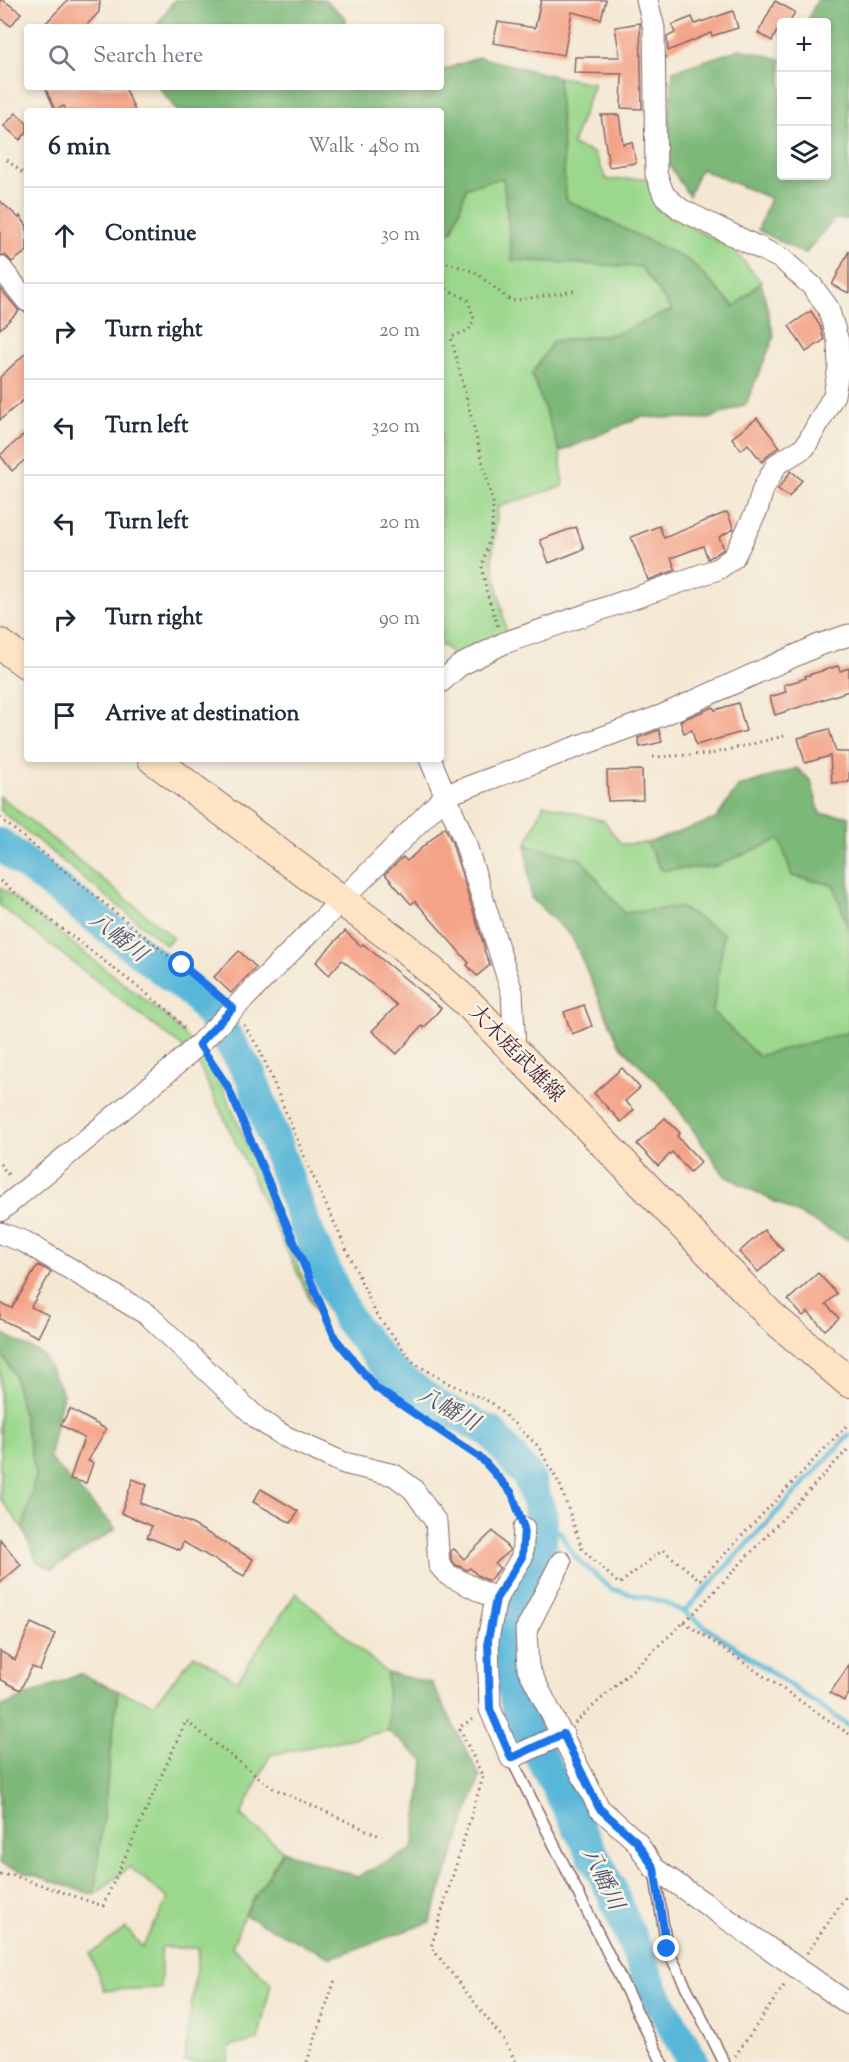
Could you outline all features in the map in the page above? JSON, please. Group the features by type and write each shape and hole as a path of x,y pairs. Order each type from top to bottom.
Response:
{"main road":[{"path":"0,644 24,662"},
{"name":"大木庭武雄線","path":"157,762 404,947 470,1005 771,1316 849,1382"}],"street":[{"path":"444,679 459,666 504,643 718,569 734,557 757,510 763,489 777,464 805,447 842,397 838,341 828,308 812,286 782,259 680,209 664,195 656,174 654,28 647,0"},
{"path":"0,267 24,297"},
{"path":"0,1211 199,1044 446,795 663,715 819,645 849,635"},
{"path":"431,762 464,839 512,992 515,1050"},
{"path":"0,1233 25,1242 148,1315 258,1419 284,1436 344,1463 394,1475 407,1484 436,1522 439,1565 448,1575 496,1599"},
{"path":"524,1528 522,1557 496,1599 488,1640 490,1709 511,1758 563,1734"},
{"path":"561,1562 526,1629 528,1668 599,1808 636,1841 654,1868 849,2004"}],"lane":[{"path":"511,1758 662,2062"},
{"path":"654,1868 667,1949 724,2062"}],"path":[{"path":"7,160 24,175"},
{"path":"444,262 475,272 511,301 574,291"},
{"path":"444,288 468,300 474,319 469,330 451,337 493,503 492,529 482,566 486,590 504,643"},
{"path":"653,757 711,754 784,736"},
{"path":"0,818 233,1008 260,1050 307,1163 376,1314 414,1363 450,1384 492,1403 538,1446 560,1485 582,1549 620,1584 663,1550 700,1580 849,1423"},
{"path":"0,880 169,1011 199,1044 228,1087 335,1338 376,1388 482,1459 512,1493 524,1528"},
{"path":"563,1734 695,1612 849,1448"},
{"path":"684,1622 849,1734"},
{"path":"0,1875 12,1875 103,1906 186,1721 273,1788 382,1838"},
{"path":"459,1728 483,1777 431,1947 504,2040 516,2062"},
{"path":"307,2062 336,1977"}],"green space":[{"path":"174,0 325,0 346,18 344,24 158,24"},
{"path":"817,0 849,0 849,219 834,219 805,254 758,230 770,198 700,169 689,196 666,160 673,71 740,49 777,58 777,180 831,180 831,18 809,18"},
{"path":"479,57 558,77 566,200 690,261 734,307 761,282 774,337 746,404 709,419 640,417 560,452 532,374 553,341 616,334 672,310 641,267 512,260 503,178 467,187 452,232 444,230 444,108 175,108 161,90 444,90 444,70"},
{"path":"558,77 594,83 572,145 594,153 607,180 647,178 658,210 734,250 761,282 735,307 690,261 566,200"},
{"path":"503,177 512,260 641,267 672,310 616,334 553,341 532,374 560,452 563,486 498,507 492,560 507,635 455,658 444,646 444,230 452,231 467,187"},
{"path":"797,768 811,781 820,814 849,816 849,932 834,885 792,876 780,839 713,867 661,870 647,843 716,819 738,787"},
{"path":"0,796 173,937 166,945 0,810"},
{"path":"544,804 604,821 621,844 647,843 661,870 713,867 780,839 792,876 834,885 849,932 849,1032 758,1056 713,1012 680,907 624,913 581,859 526,845"},
{"path":"526,845 581,859 624,913 680,907 724,934 713,1012 758,1056 849,1032 849,1240 725,1176 666,1091 619,1044 572,937 531,898"},
{"path":"0,887 167,1017 202,1053 224,1090 330,1342 197,1061 181,1046 0,906"},
{"path":"0,1332 43,1355 63,1394 49,1458 116,1529 53,1569 37,1562 23,1529 36,1475 14,1374 0,1351"},
{"path":"0,1351 14,1374 36,1475 23,1529 0,1498"},
{"path":"296,1593 387,1673 388,1731 270,1755 241,1815 283,1851 244,1915 232,1947 271,1983 258,2040 230,2046 228,2062 184,2062 199,1948 161,1948 161,1988 104,1990 90,1954 126,1928 142,1947 168,1899 130,1867 94,1895 118,1691 154,1704 194,1655 237,1681"},
{"path":"387,1673 432,1683 480,1777 430,1922 331,1958 244,1915 283,1851 357,1877 413,1849 424,1761 388,1731"},
{"path":"80,1674 118,1691 94,1895 0,1864 0,1707"}],"building":[{"path":"0,0 21,13 11,26 0,18"},
{"path":"68,0 100,0 99,12 88,24 45,24"},
{"path":"541,0 606,0 601,19 572,12 564,55 493,43 498,22 535,28"},
{"path":"775,1 795,12 792,18 777,18 777,31 772,41 758,33"},
{"path":"733,11 738,28 712,36 711,33 668,51 667,37 675,33 672,25 692,17 695,24"},
{"path":"640,23 642,109 621,108 622,74 574,73 575,57 620,57 615,27"},
{"path":"46,90 126,90 134,108 65,108 64,106 54,108"},
{"path":"16,113 24,120 24,135 20,140 4,126"},
{"path":"601,115 619,115 623,144 632,142 636,163 609,167"},
{"path":"0,201 24,222 24,253 12,262 5,255 0,255"},
{"path":"849,251 849,293 832,285"},
{"path":"0,288 19,311 0,329"},
{"path":"811,311 820,326 824,340 806,352 789,326"},
{"path":"24,355 24,400 0,420 0,377"},
{"path":"757,418 780,447 762,462 748,444 741,450 732,438"},
{"path":"24,435 24,461 12,471 0,455"},
{"path":"791,471 802,480 789,497 778,489"},
{"path":"727,512 734,529 719,537 724,549 708,559 703,546 671,558 676,570 648,580 631,537 659,526 664,538"},
{"path":"576,527 584,549 549,563 540,540"},
{"path":"838,666 840,671 849,668 849,691 775,715 770,697 786,692 784,685"},
{"path":"738,703 746,731 696,745 692,730 684,733 680,721 713,707 715,710"},
{"path":"829,729 836,752 849,752 849,782 832,783 830,756 805,763 798,738"},
{"path":"659,730 662,742 640,747 638,738"},
{"path":"642,770 643,800 608,801 607,771"},
{"path":"445,827 490,965 477,976 467,965 469,963 415,901 411,904 385,874 403,857 407,861"},
{"path":"345,931 441,1008 397,1054 372,1031 397,1005 342,960 329,975 316,962"},
{"path":"239,951 256,967 231,993 214,977"},
{"path":"584,1005 592,1026 572,1034 564,1012"},
{"path":"622,1068 640,1088 625,1101 634,1110 621,1122 594,1093"},
{"path":"665,1118 680,1133 677,1136 701,1162 690,1172 672,1152 658,1166 637,1144"},
{"path":"764,1230 783,1250 758,1272 739,1252"},
{"path":"38,1265 51,1272 31,1307 49,1315 38,1337 0,1319 0,1303 12,1308"},
{"path":"818,1273 837,1294 826,1304 839,1318 825,1330 808,1312 803,1316 788,1300"},
{"path":"70,1409 106,1429 88,1461 93,1463 86,1483 70,1479 84,1438 61,1425"},
{"path":"133,1479 147,1485 140,1503 190,1523 253,1559 244,1576 183,1542 180,1550 147,1537 152,1526 121,1513"},
{"path":"261,1489 298,1511 291,1523 253,1502"},
{"path":"493,1531 510,1550 495,1564 500,1568 489,1581 477,1575 470,1568 467,1570 451,1560 451,1551 454,1549 464,1559"},
{"path":"0,1539 21,1565 0,1583"},
{"path":"31,1623 55,1634 40,1670 32,1667 20,1690 0,1679 0,1651 15,1660"},
{"path":"849,1665 849,1694 844,1701 830,1693"}],"waterway":[{"name":"八幡川","path":"0,844 194,994 219,1025 251,1076 306,1228 348,1319 391,1372 438,1406 491,1432 529,1478 542,1517 541,1553 511,1619 504,1653 519,1716 607,1881 654,1992 693,2062"},
{"path":"684,1612 849,1435"},
{"path":"542,1517 561,1533 574,1556 611,1589 664,1602 684,1612 849,1726"}],"route":[{"path":"182,965 233,1008 199,1044 228,1087 335,1338 376,1388 482,1459 512,1493 524,1528 522,1557 496,1599 488,1640 490,1709 511,1758 563,1734 599,1808 636,1841 654,1868 667,1949"}]}
